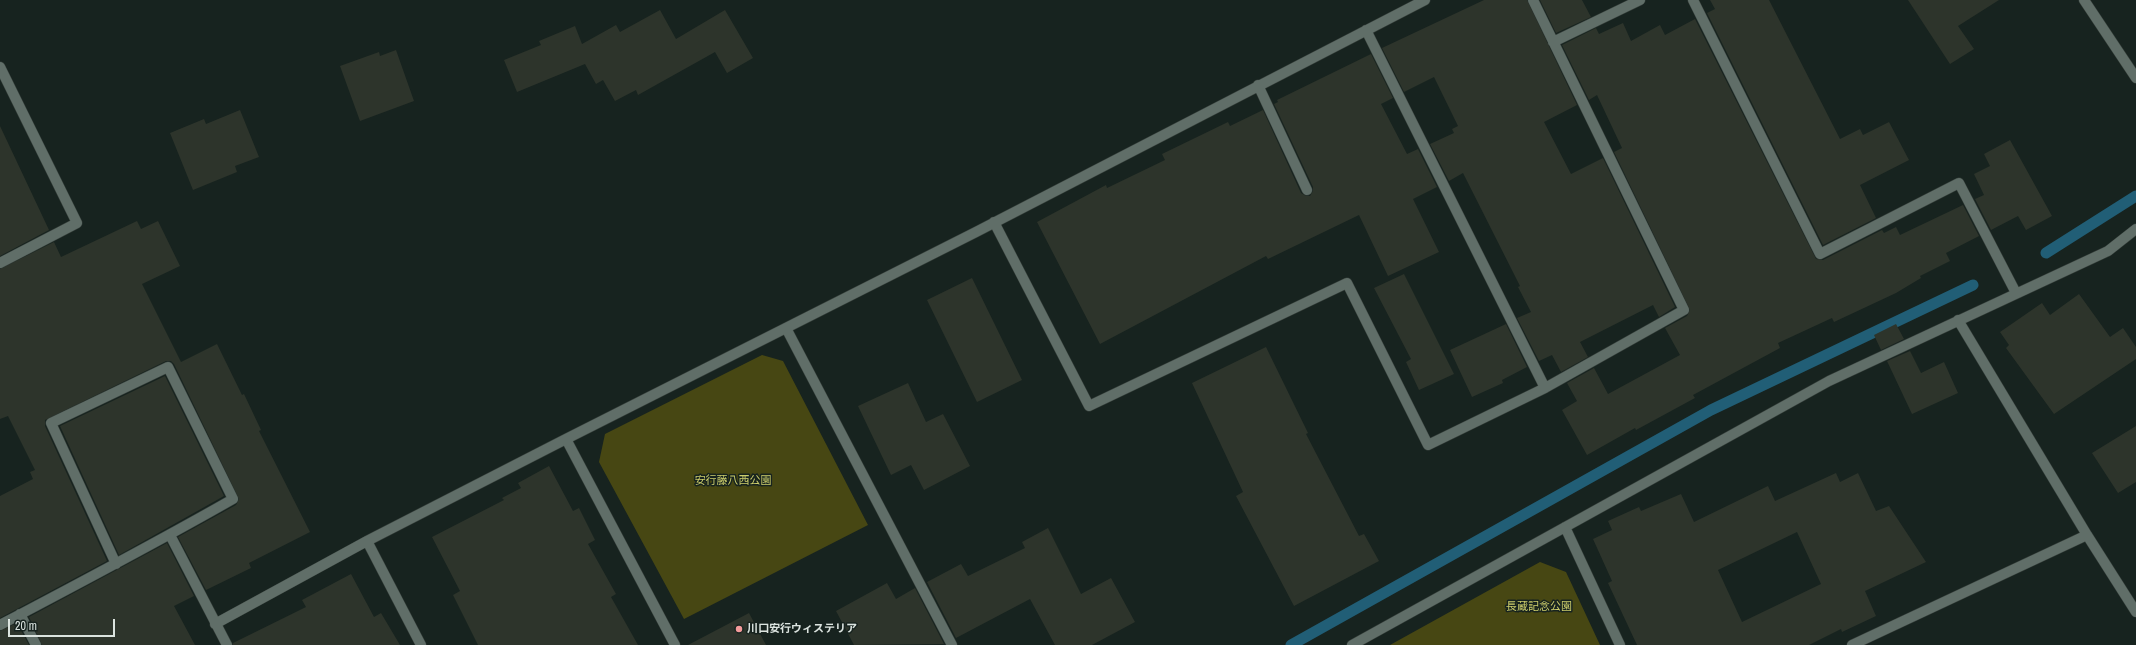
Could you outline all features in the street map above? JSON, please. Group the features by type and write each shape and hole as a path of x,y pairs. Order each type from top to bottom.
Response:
{"street":[{"path":"215,624 367,541 994,222 1425,0"},
{"path":"994,222 1089,406 1347,283 1428,445 1545,388 1684,310 1533,0"},
{"path":"1553,42 1640,0"},
{"path":"1692,0 1820,254 1959,183 2016,293"},
{"path":"2084,0 2136,78"},
{"path":"1366,30 1545,388"},
{"path":"0,67 77,223 0,263"},
{"path":"1258,85 1307,190"},
{"path":"1352,645 1829,381 2108,251 2136,229"},
{"path":"1958,320 2087,535 2136,612"},
{"path":"786,328 952,645"},
{"path":"0,625 116,564 170,535 233,499 168,367 51,424 116,564"},
{"path":"566,439 675,645"},
{"path":"1565,527 1620,645"},
{"path":"170,535 226,645"},
{"path":"170,535 223,645"},
{"path":"1852,645 2087,535"},
{"path":"367,541 421,645"},
{"path":"20,614 36,645"}],"green space":[{"name":"安行藤八西公園","path":"762,355 783,361 868,525 684,619 599,462 605,434"},
{"name":"長蔵記念公園","path":"1540,562 1566,572 1600,645 1390,645"}],"building":[{"path":"1484,0 1527,0 1577,105 1544,122 1571,174 1603,158 1675,307 1659,317 1653,305 1580,342 1588,357 1561,372 1552,355 1539,361 1517,318 1531,312 1518,287 1520,286 1463,173 1449,181 1430,144 1454,133 1452,129 1458,126 1434,77 1404,92 1382,48"},
{"path":"1540,0 1582,0 1591,17 1556,33"},
{"path":"1710,0 1769,0 1840,139 1860,129 1863,135 1889,122 1909,160 1860,185 1876,218 1823,245 1707,13 1715,9"},
{"path":"1908,0 1999,0 1958,26 1974,49 1950,64"},
{"path":"660,10 676,39 725,10 753,58 727,73 715,52 638,95 636,90 615,101 603,80 596,84 585,64 517,92 504,60 541,45 539,41 575,26 582,44 616,25 620,32"},
{"path":"1695,19 1816,259 1823,260 1882,230 1884,233 1896,227 1900,235 1963,205 1979,236 1946,253 1950,261 1920,276 1921,278 1896,293 1834,322 1832,318 1778,343 1780,348 1693,395 1695,398 1636,430 1635,428 1587,455 1562,410 1577,401 1567,383 1594,368 1608,394 1680,355 1665,328 1687,316 1690,310 1614,152 1622,148 1597,95 1589,100 1562,45 1596,28 1599,34 1623,23 1631,41 1660,25 1665,35"},
{"path":"396,50 414,101 360,121 340,66 379,52 380,56"},
{"path":"1371,54 1393,98 1381,104 1407,154 1418,149 1437,187 1413,199 1439,252 1388,276 1359,215 1268,259 1266,256 1100,344 1037,222 1106,185 1107,188 1165,160 1162,154 1228,122 1230,126 1263,110 1301,193 1306,196 1310,196 1313,191 1313,187 1274,104 1278,102 1277,100"},
{"path":"240,110 259,157 235,166 237,172 193,190 170,133 204,119 206,124"},
{"path":"0,126 49,230 0,256"},
{"path":"2010,140 2052,216 2026,230 2018,216 1991,230 1975,199 1984,195 1974,174 1990,166 1984,154"},
{"path":"137,221 141,229 158,221 180,266 142,284 181,362 217,344 242,395 244,394 261,430 259,431 310,532 249,563 251,568 206,590 178,537 236,505 239,499 174,364 171,361 166,361 45,420 45,426 107,561 0,618 0,496 33,479 30,472 35,470 8,416 0,419 0,269 54,242 61,257"},
{"path":"1404,274 1454,374 1419,390 1406,362 1411,359 1374,288"},
{"path":"972,278 1022,380 977,402 927,300"},
{"path":"2079,294 2110,337 2123,328 2136,347 2136,359 2054,414 2006,348 2009,345 2000,332 2042,303 2050,315"},
{"path":"1506,324 1527,367 1502,380 1503,383 1472,397 1450,350"},
{"path":"1896,324 1904,339 1881,350 1874,335"},
{"path":"1266,347 1308,433 1306,434 1359,536 1364,534 1379,561 1294,606 1236,496 1243,492 1192,383"},
{"path":"1910,351 1921,373 1944,362 1958,393 1912,414 1887,361"},
{"path":"165,376 224,496 119,555 60,426"},
{"path":"908,383 926,422 943,414 970,466 924,490 911,465 891,475 858,406"},
{"path":"2136,426 2136,482 2118,493 2092,453"},
{"path":"549,466 573,511 579,508 595,540 588,544 616,594 611,597 638,645 478,645 453,595 460,591 432,537 504,500 502,498 521,488 518,483"},
{"path":"1836,473 1840,482 1858,473 1876,511 1889,506 1926,562 1865,591 1876,616 1842,632 1841,629 1809,645 1637,645 1608,583 1612,581 1593,539 1612,530 1608,521 1639,507 1641,511 1681,494 1694,522 1768,486 1775,501","holes":["1797,532 1821,584 1742,622 1718,570"]},
{"path":"1048,528 1081,594 1111,578 1135,622 1092,645 1055,645 1030,599 956,638 927,582 961,564 968,576 1025,548 1022,542"},
{"path":"167,543 194,596 174,606 195,645 42,645 29,617"},
{"path":"351,574 374,617 381,613 400,645 233,645 233,643 306,607 302,600"},
{"path":"887,583 896,599 915,588 944,644 854,645 836,611"},
{"name":"川口安行ウィステリア","path":"749,613 766,645 688,645"},
{"path":"17,623 29,645 0,645 0,631"}],"waterway":[{"path":"2046,253 2136,196"},
{"path":"1291,645 1711,410 1973,285"}],"place":[{"name":"川口安行ウィステリア","path":"739,629"}]}
